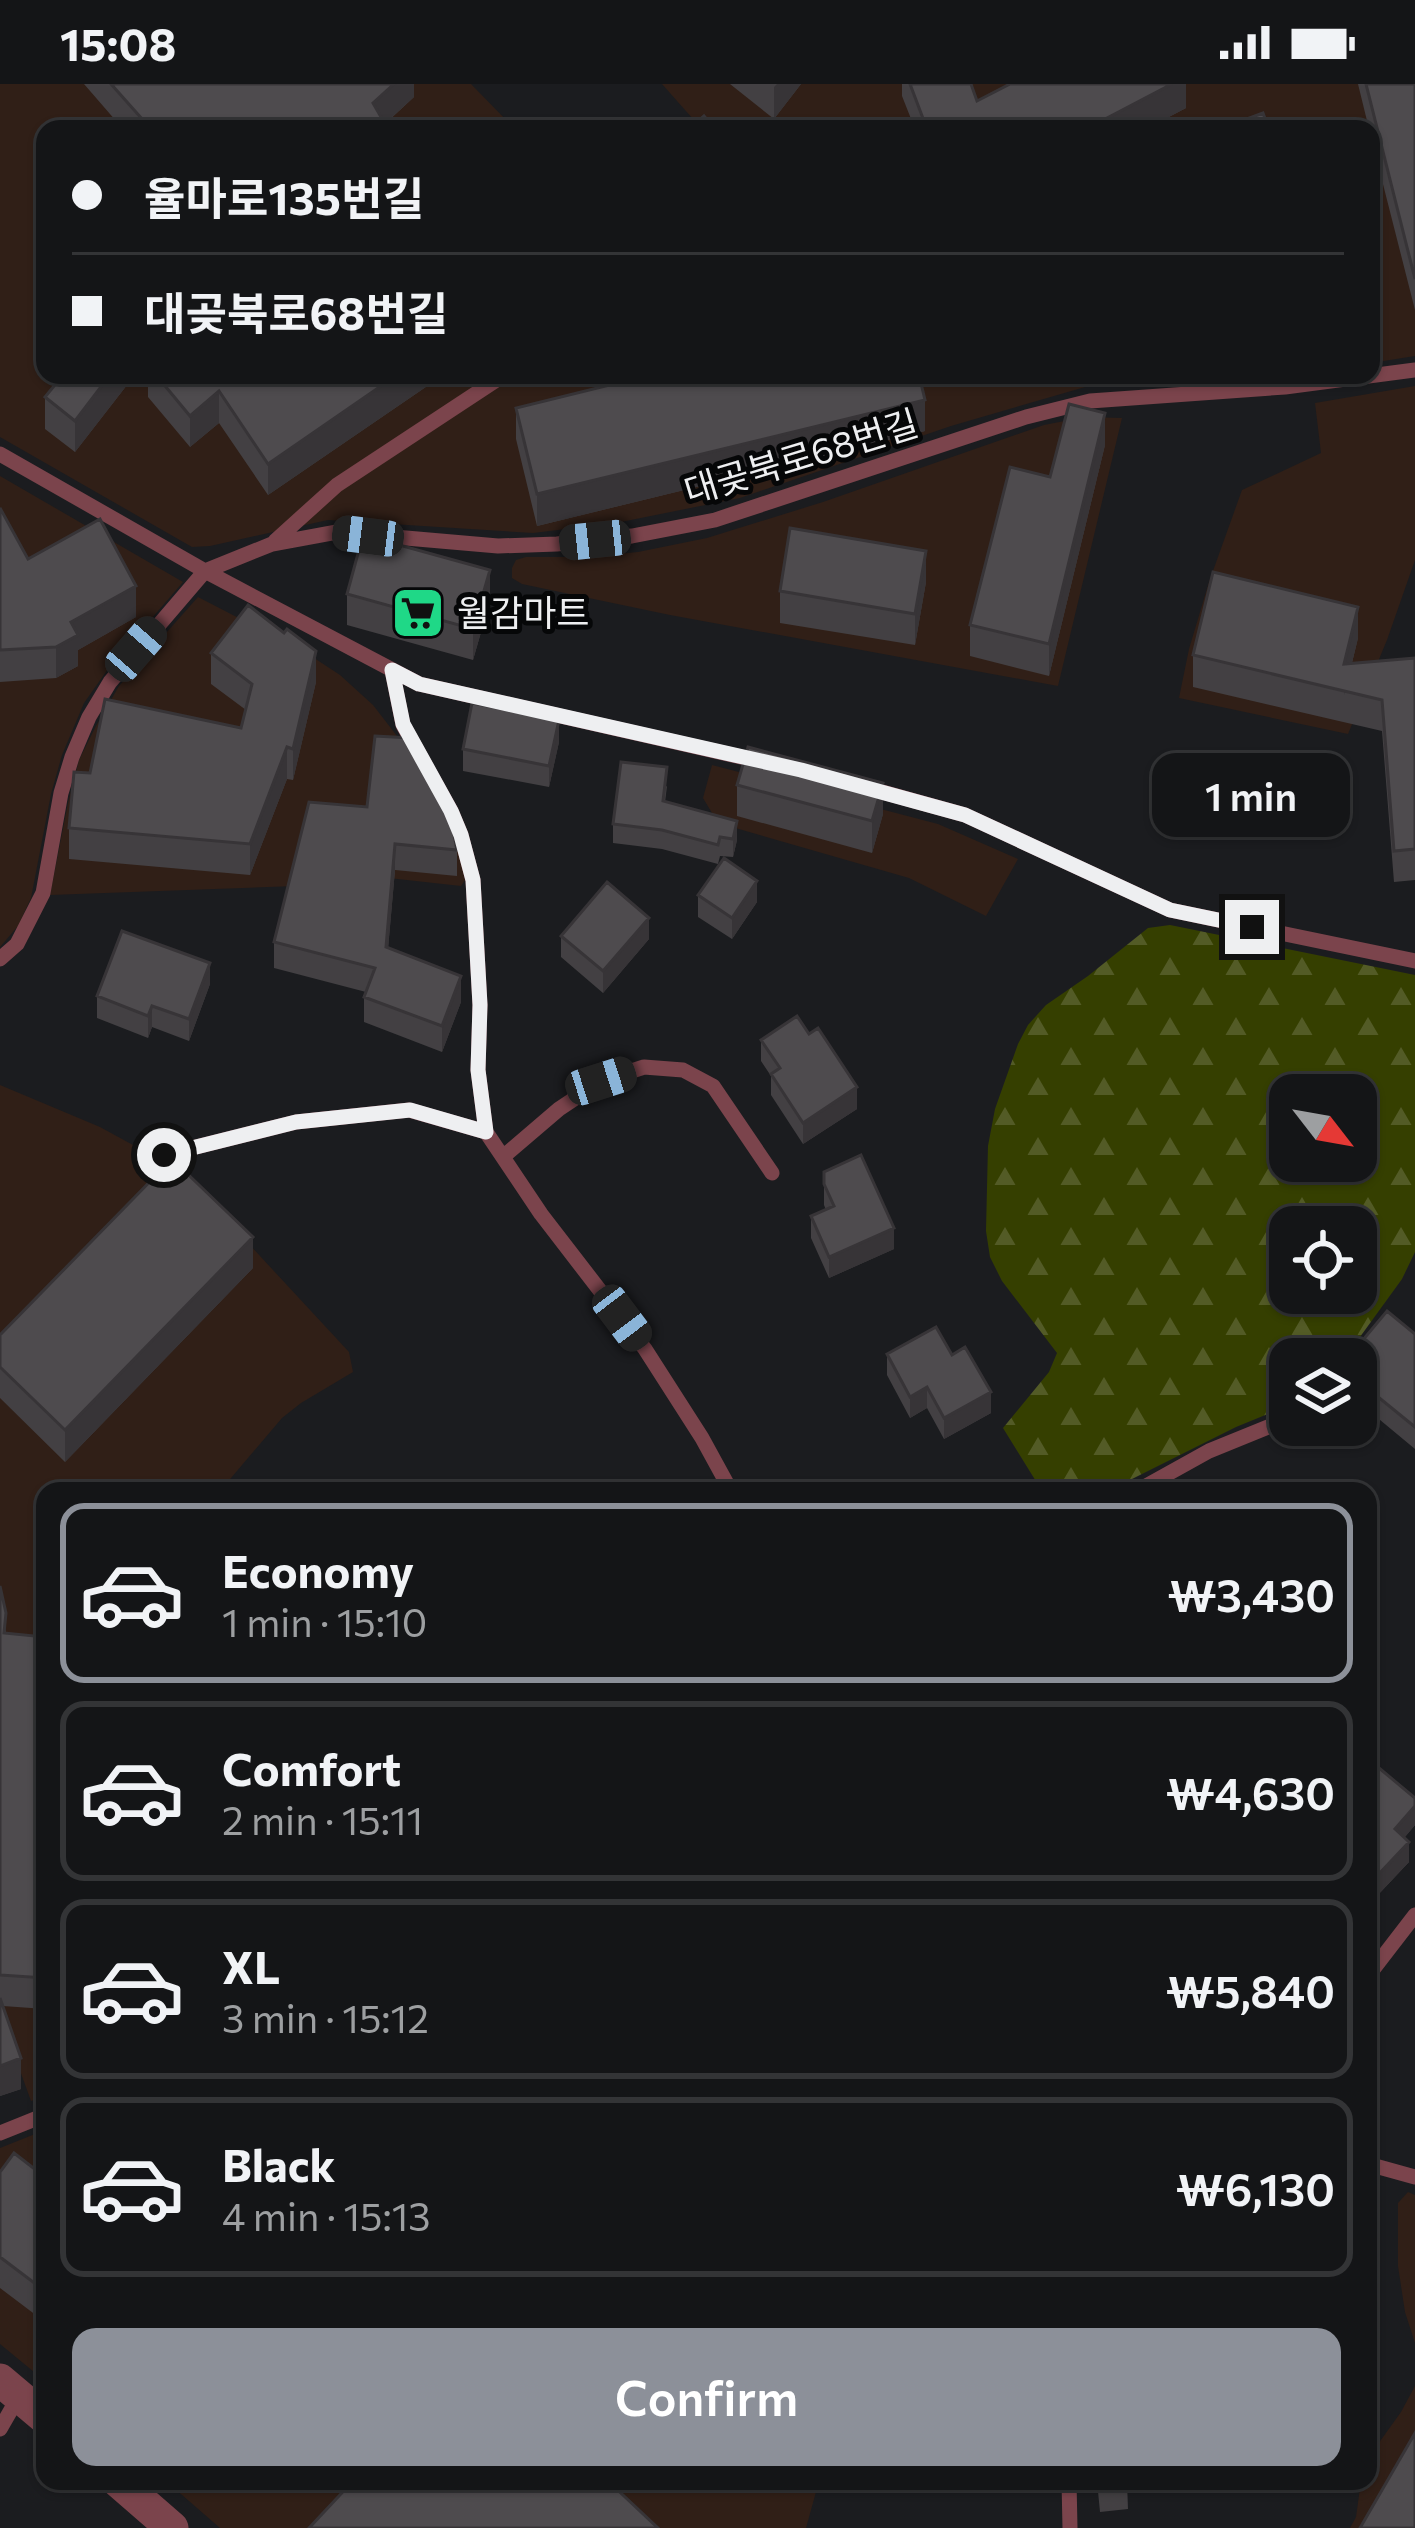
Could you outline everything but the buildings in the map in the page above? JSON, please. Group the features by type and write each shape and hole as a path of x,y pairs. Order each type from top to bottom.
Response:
{"street":[{"path":"128,2490 172,2528"}],"lane":[{"name":"대곶북로68번길","path":"1380,375 1415,370"},
{"path":"272,544 337,484 490,384"},
{"name":"대곶북로68번길","path":"0,959 16,944 43,892 61,793 89,717 110,682 205,571 272,544 337,532 498,545 632,536 715,520 1026,417 1090,401 1308,384"},
{"path":"0,454 205,571 419,684 779,765"},
{"path":"392,670 403,724 451,811 473,880 480,1005 478,1070 486,1132 541,1214 646,1349 726,1482"},
{"path":"842,782 965,815 1170,910 1415,961"},
{"path":"503,1157 560,1108 601,1081 644,1067 683,1070 713,1086 772,1173"},
{"path":"164,1155 296,1122 410,1110 486,1132"},
{"path":"1153,1482 1209,1451 1269,1427"},
{"path":"1377,1964 1415,1915"},
{"path":"0,2133 36,2119"},
{"path":"1377,2166 1415,2176"},
{"path":"0,2429 22,2398"},
{"path":"1070,2490 1070,2528"}],"shaded area":[{"path":"0,84 471,84 506,120 36,120 36,384 1108,384 951,426 740,498 616,523 533,533 328,520 192,547 0,437"},
{"path":"662,84 1415,84 1415,356 1380,362 1380,120 693,119"},
{"path":"1415,386 1415,560 1348,734 1179,698 1209,582 1242,490 1321,453 1315,403"},
{"path":"1085,417 1122,418 1058,686 670,615 512,578 516,560 526,557 638,552 707,538 1044,425"},
{"path":"0,476 183,582 84,703 51,794 31,898 18,926 0,947"},
{"path":"198,597 308,654 373,705 414,758 456,836 465,880 461,886 298,868 296,886 50,895 79,760 119,686"},
{"path":"712,765 938,824 1018,859 986,916 909,878 718,823 703,798"},
{"path":"0,1085 144,1151 209,1201 349,1352 353,1372 282,1418 228,1482 36,1482 36,2099 31,2101 0,2015"},
{"path":"36,2134 36,2374 0,2344 0,2148"},
{"path":"1408,2192 1415,2195 1415,2343 1398,2266 1398,2203"},
{"path":"1415,2386 1415,2528 1350,2528 1360,2490 1377,2490 1377,2445"},
{"path":"176,2490 817,2490 806,2528 220,2528"}],"green space":[{"path":"1170,925 1415,975 1415,1252 1402,1279 1377,1313 1377,1206 1269,1206 1269,1314 1377,1314 1359,1338 1269,1338 1269,1414 1126,1482 1036,1482 1003,1428 1049,1372 1057,1353 1002,1281 990,1257 986,1231 988,1146 995,1109 1018,1044 1046,1005 1148,928"}],"place":[{"name":"월감마트","path":"418,613"}],"route":[{"path":"164,1155 296,1122 410,1110 486,1132 478,1070 480,1005 473,880 451,811 403,724 392,670 419,684 801,770 965,815 1170,910 1252,927"}]}
